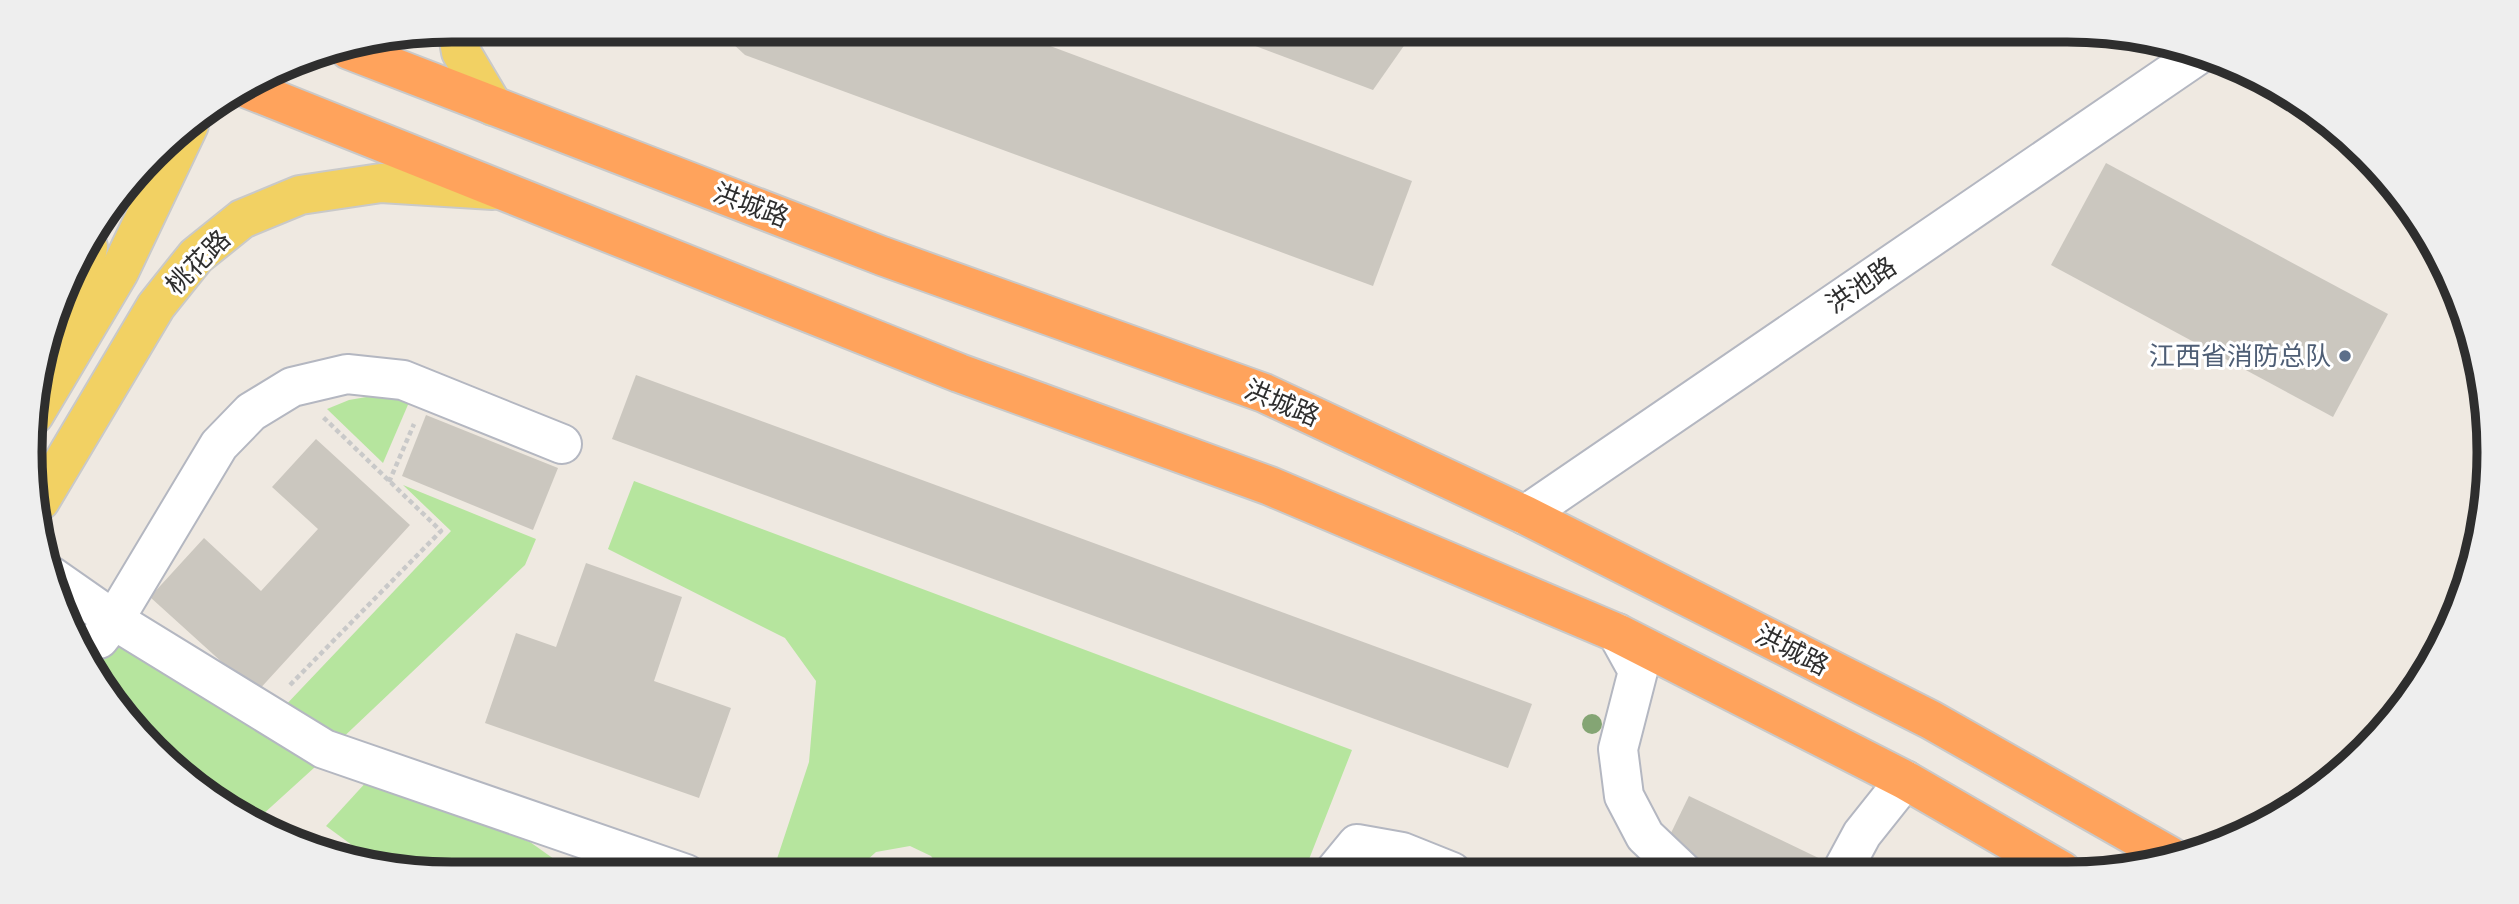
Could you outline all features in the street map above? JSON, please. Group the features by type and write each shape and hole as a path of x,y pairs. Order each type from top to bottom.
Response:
{"highway":[{"name":"洪城路","path":"358,53 883,256 1264,393 1525,515 1931,720 2161,851"},
{"path":"256,92 959,373 1270,486 1617,633 1905,780 2046,862"}],"main road":[{"path":"459,42 461,52 493,106"},
{"path":"47,395 118,272 178,147"},
{"name":"桃花路","path":"45,493 156,306 196,256 242,219 300,195 381,183 503,191"},
{"path":"50,375 83,273"}],"street":[{"name":"洪池路","path":"1525,515 2189,61"},
{"path":"106,631 219,445 251,412 292,387 347,374 403,380 562,444"},
{"path":"67,592 106,631 265,711 324,749 652,862"},
{"path":"1617,633 1638,671 1619,749 1624,796 1645,836 1672,862"},
{"path":"1847,862 1862,834 1905,780"},
{"path":"1343,862 1357,844 1402,852 1427,862"}],"path":[{"path":"265,711 441,531 292,387"},
{"path":"390,482 428,390"}],"green space":[{"path":"378,395 410,400 383,463 327,409 349,400"},
{"path":"634,481 1352,750 1308,862 936,862 931,856 910,846 876,852 865,862 776,862 809,762 816,681 785,638 608,549"},
{"path":"403,485 536,539 525,565 335,745 282,709 451,531"},
{"path":"100,618 326,757 262,815 202,777 162,742 111,680 87,639"},
{"path":"369,779 530,842 558,862 425,861 372,854 360,851 326,826"}],"building":[{"path":"731,42 1039,42 1412,181 1373,286 745,55"},
{"path":"1245,42 1407,42 1373,90"},
{"path":"2106,163 2388,314 2333,417 2051,265"},
{"path":"636,375 1532,704 1508,768 612,439"},
{"path":"426,415 558,468 533,530 402,476"},
{"path":"316,439 410,525 256,693 150,597 204,538 261,591 318,529 272,487"},
{"path":"586,563 682,597 654,681 731,708 699,798 485,723 516,633 556,647"},
{"path":"1689,796 1827,862 1657,862"}],"place":[{"name":"江西省消防总队","path":"2345,356"}]}
